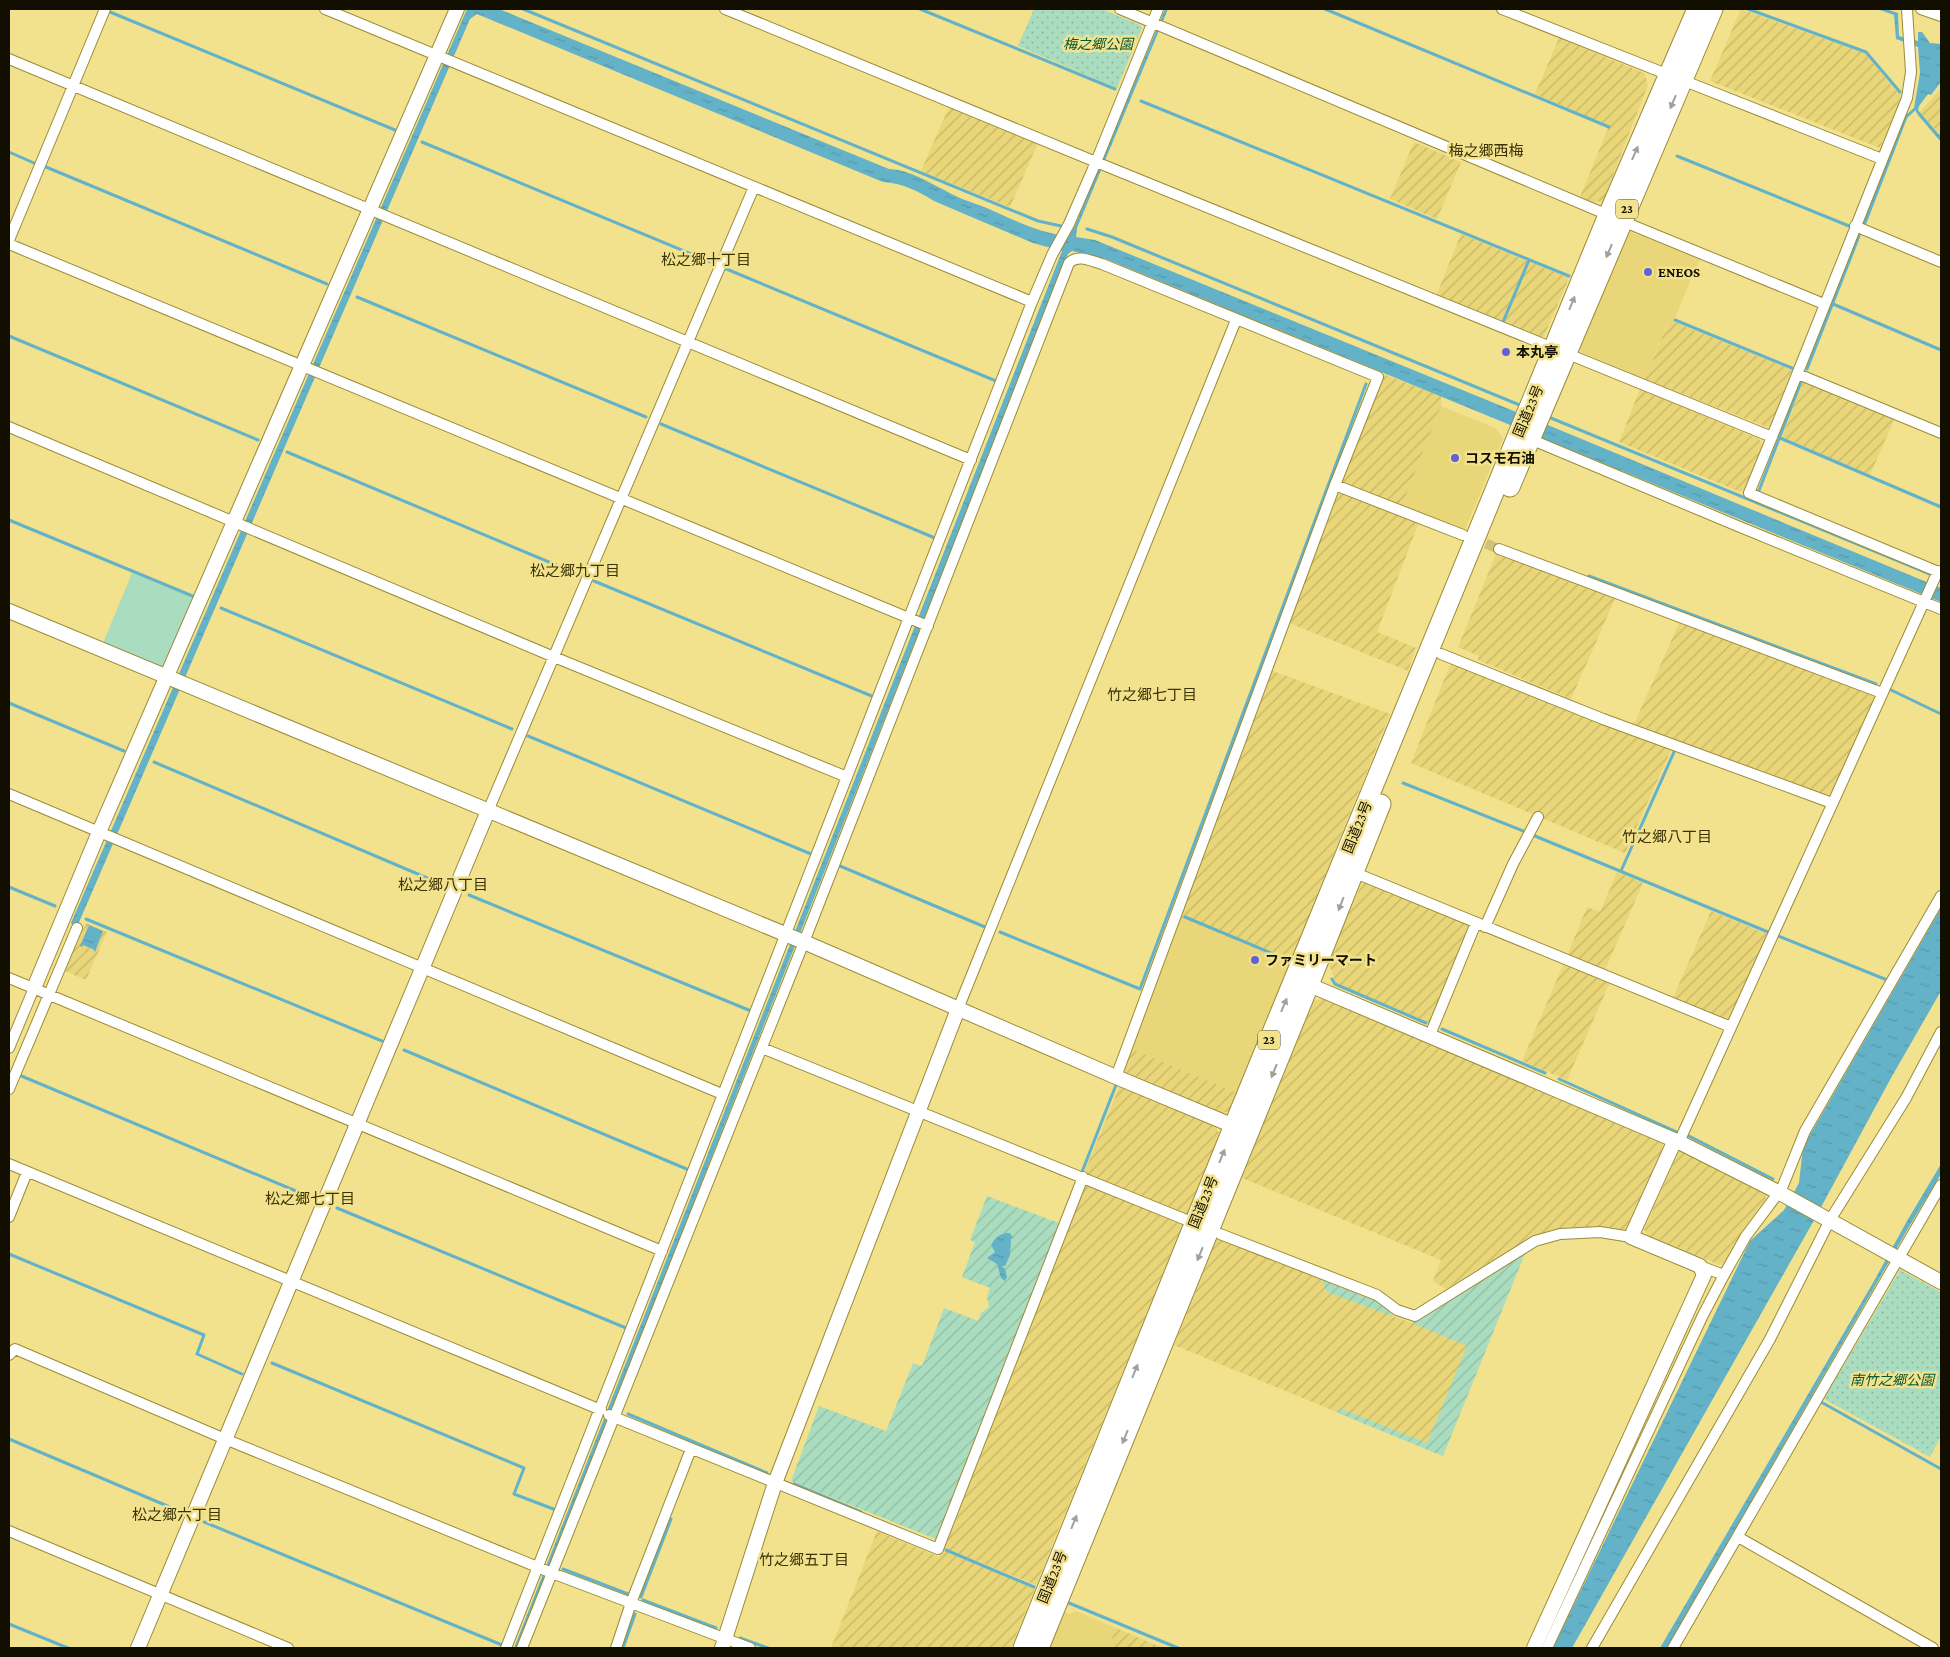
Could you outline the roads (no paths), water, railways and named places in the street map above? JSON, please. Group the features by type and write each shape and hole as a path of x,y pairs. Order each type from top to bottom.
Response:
{"highway":[{"path":"1676,77 1677,38 1689,9"},
{"name":"国道23号","path":"1676,77 1698,9"},
{"name":"国道23号","path":"1302,982 1353,872 1527,436 1536,407 1615,218 1676,77 1713,9"},
{"path":"1676,77 1722,9"},
{"name":"国道23号","path":"1023,1648 1242,1129 1527,436"},
{"name":"国道23号","path":"1039,1648 1242,1129"}],"street":[{"path":"105,9 9,242 928,626"},
{"path":"325,9 1032,302"},
{"path":"9,1089 41,991 102,834 174,680 237,524 439,57 457,9"},
{"path":"724,9 1772,437"},
{"path":"1120,9 1824,304"},
{"path":"506,1648 722,1094 787,935 1032,302 1064,232 1101,164 1157,24 1158,9"},
{"path":"1502,9 1882,159"},
{"path":"1631,1238 1731,1028 1882,693 1938,575 1749,492 1798,374 1824,304 1907,98 1911,72 1907,9"},
{"path":"1920,9 1941,16"},
{"path":"9,59 686,343 971,460"},
{"path":"138,1648 488,811 754,187"},
{"path":"1855,226 1941,262"},
{"path":"1054,254 1068,262"},
{"path":"522,1648 804,942 1068,262 1080,258 1102,264 1378,377 1335,485 1116,1077"},
{"path":"724,1643 775,1483 958,1009 1236,320"},
{"path":"1798,374 1941,433"},
{"path":"9,427 554,657 847,777"},
{"path":"1527,436 1925,600 1941,609"},
{"path":"1335,485 1463,534"},
{"path":"1499,548 1882,693"},
{"path":"9,612 804,942 1116,1077 1242,1129"},
{"path":"1441,654 1603,718 1832,803"},
{"path":"9,794 722,1094"},
{"path":"1430,1035 1481,925 1538,816"},
{"path":"1353,872 1731,1028"},
{"path":"1547,1648 1703,1315 1746,1236 1782,1194 1805,1131 1941,896"},
{"path":"9,1048 77,928"},
{"path":"9,978 662,1251"},
{"path":"1302,982 1677,1141 1782,1194 1941,1282"},
{"path":"1592,1648 1770,1340 1825,1218 1906,1098 1941,1032"},
{"path":"762,1048 1083,1176 1184,1219"},
{"path":"9,1164 691,1449 938,1549 1083,1176"},
{"path":"9,1217 27,1172"},
{"path":"1673,1648 1738,1537 1893,1255 1941,1185"},
{"path":"1220,1234 1377,1295 1397,1310 1415,1316 1535,1241 1560,1234 1600,1232 1631,1238 1724,1275"},
{"path":"1534,1648 1702,1282 1704,1275 1700,1266"},
{"path":"9,1355 15,1349 226,1439 552,1573 631,1603 724,1643 750,1648"},
{"path":"616,1648 631,1603 691,1449"},
{"path":"9,1531 288,1648"},
{"path":"1738,1537 1934,1648"}],"water":[{"path":"467,9 499,9 889,169 912,174 956,196 1028,226 1068,236 1074,228 1165,9 1168,9 1077,228 1076,237 1095,240 1941,588 1941,602 1106,259 1072,251 1068,254 518,1648 514,1648 1062,251 1033,243 934,201 910,188 883,182 477,14 470,19 9,1084 9,1074 73,926 71,923"},
{"path":"1877,9 1886,9 1898,13 1899,36 1918,41 1918,32 1922,32 1930,43 1941,44 1941,82 1931,95 1928,94 1918,110 1941,137 1941,142 1914,108 1920,73 1918,47 1896,39 1894,15"},
{"path":"1941,908 1941,991 1891,1078 1813,1222 1572,1648 1553,1648 1750,1241 1784,1210 1799,1183 1803,1147"},
{"path":"89,925 103,931 95,952 93,949 83,945 82,947 80,946"},
{"path":"1941,1164 1941,1174 1667,1648 1660,1648 1874,1281"},
{"path":"1010,1233 1013,1238 1010,1239 1010,1255 1005,1266 1002,1266 1007,1277 1005,1281 1001,1278 997,1264 987,1258 995,1252 991,1245 994,1240 999,1235"}],"waterway":[{"path":"523,9 1038,221 1061,226"},
{"path":"920,9 1115,89"},
{"path":"1325,9 1609,127"},
{"path":"1748,9 1866,52 1900,92"},
{"path":"110,12 395,130"},
{"path":"1141,101 1569,276"},
{"path":"1865,223 1906,117 1916,108"},
{"path":"422,142 713,263"},
{"path":"9,152 34,163"},
{"path":"1677,156 1849,226"},
{"path":"46,167 327,284"},
{"path":"1087,229 1112,237 1522,406"},
{"path":"1807,369 1859,236"},
{"path":"1503,322 1529,260"},
{"path":"724,268 996,381"},
{"path":"357,297 646,417"},
{"path":"1833,304 1941,350"},
{"path":"1675,320 1792,368"},
{"path":"9,336 258,440"},
{"path":"1758,493 1801,382"},
{"path":"1000,932 1140,989 1366,384"},
{"path":"1546,416 1930,574"},
{"path":"661,424 935,538"},
{"path":"1780,438 1941,507"},
{"path":"287,452 580,575"},
{"path":"9,520 195,597"},
{"path":"1589,576 1876,684"},
{"path":"594,581 874,697"},
{"path":"221,608 512,729"},
{"path":"1891,690 1941,714"},
{"path":"9,703 124,751"},
{"path":"528,736 811,854"},
{"path":"1621,871 1674,752"},
{"path":"154,762 446,886"},
{"path":"1403,783 1526,832"},
{"path":"1535,836 1768,932"},
{"path":"840,866 985,927"},
{"path":"9,887 55,906"},
{"path":"469,895 751,1011"},
{"path":"1185,917 1290,961"},
{"path":"86,919 382,1041"},
{"path":"1778,936 1887,980"},
{"path":"1332,979 1335,984 1426,1023"},
{"path":"1442,1029 1545,1073"},
{"path":"404,1050 689,1170"},
{"path":"19,1075 315,1199"},
{"path":"1559,1079 1677,1132"},
{"path":"1082,1172 1116,1085"},
{"path":"1689,1136 1773,1179"},
{"path":"337,1208 626,1328"},
{"path":"9,1254 204,1335 197,1354 242,1374"},
{"path":"272,1363 524,1468 514,1494 556,1510"},
{"path":"1821,1402 1941,1469"},
{"path":"628,1414 767,1473"},
{"path":"9,1439 184,1513"},
{"path":"794,1484 861,1512"},
{"path":"641,1597 671,1519"},
{"path":"204,1522 502,1645"},
{"path":"946,1550 1034,1587"},
{"path":"563,1569 628,1594"},
{"path":"643,1600 716,1628"},
{"path":"1069,1603 1178,1648"},
{"path":"623,1648 635,1614"},
{"path":"9,1624 68,1648"},
{"path":"740,1638 768,1648"}],"tunnel":[{"path":"1472,538 1499,549"}],"place":[{"name":"ENEOS","path":"1648,272"},
{"name":"本丸亭","path":"1506,352"},
{"name":"コスモ石油","path":"1455,458"},
{"name":"ファミリーマート","path":"1255,960"}],"district":[{"name":"梅之郷西梅","path":"1486,151"},
{"name":"松之郷十丁目","path":"706,260"},
{"name":"松之郷九丁目","path":"575,571"},
{"name":"竹之郷七丁目","path":"1152,695"},
{"name":"竹之郷八丁目","path":"1667,837"},
{"name":"松之郷八丁目","path":"443,885"},
{"name":"松之郷七丁目","path":"310,1199"},
{"name":"松之郷六丁目","path":"177,1515"},
{"name":"竹之郷五丁目","path":"804,1560"}],"park label":[{"name":"梅之郷公園","path":"1098,44"},
{"name":"南竹之郷公園","path":"1892,1380"}]}
